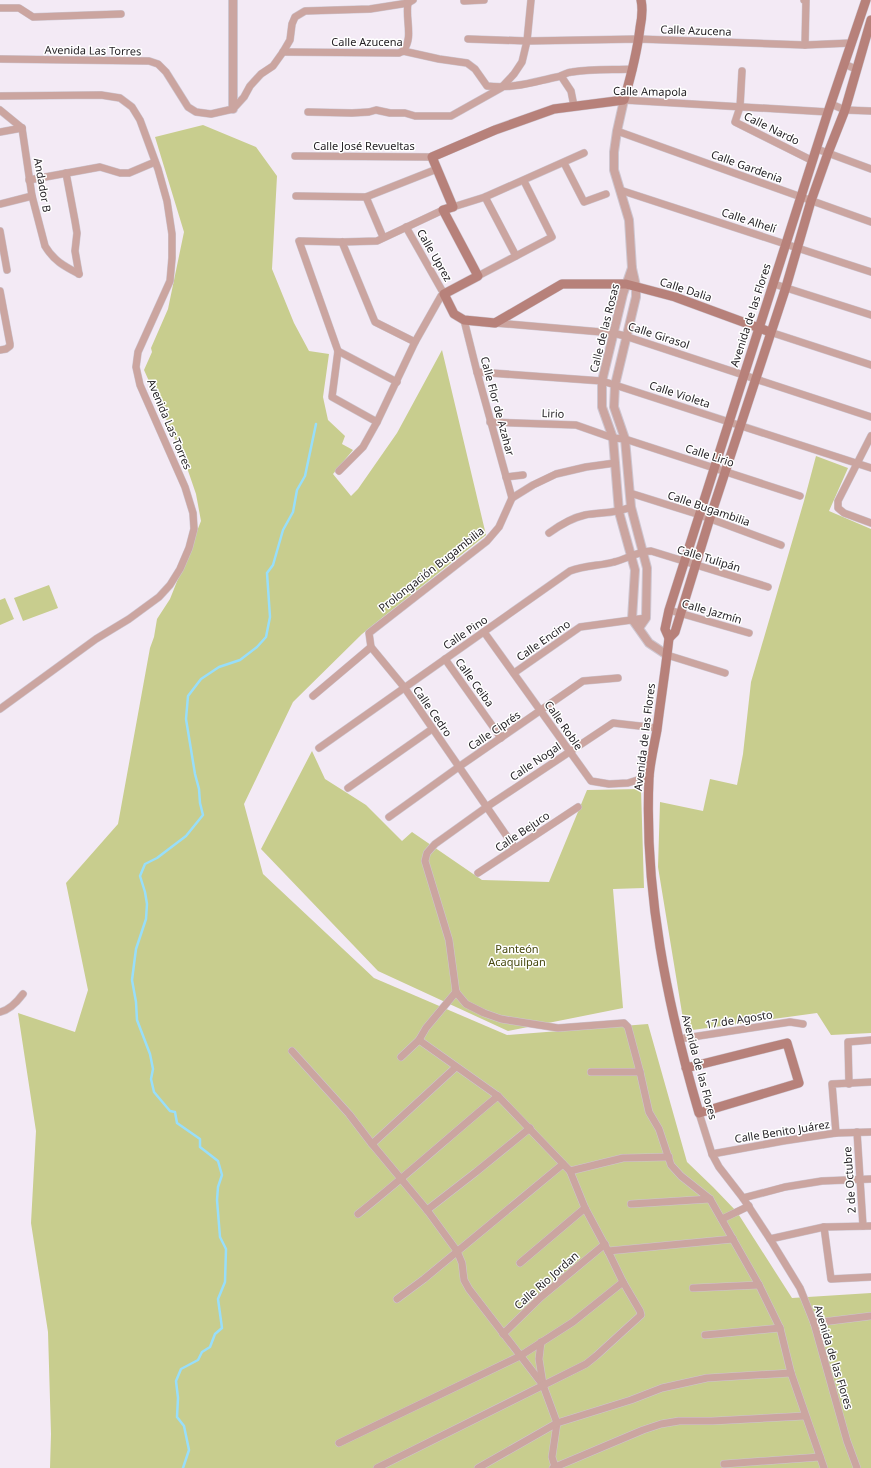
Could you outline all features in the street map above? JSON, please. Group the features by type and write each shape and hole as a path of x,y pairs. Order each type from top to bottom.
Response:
{"main road":[{"path":"624,100 633,69 639,39 643,7 641,0"},
{"name":"Avenida de las Flores","path":"699,1113 686,1068 663,966 650,870 648,826 650,776 669,638 665,629 669,610 714,467 760,328 829,108 866,0"},
{"name":"Avenida de las Flores","path":"669,638 674,632 681,613 710,518 786,286 811,201 845,110 871,20"},
{"name":"Calle Amapola","path":"432,157 495,130 547,111 624,100"},
{"path":"432,157 453,207 443,210 478,276 444,294 454,314 464,320"},
{"name":"Calle Dalia","path":"495,323 562,284 626,284 675,297 770,332"},
{"name":"Calle Girasol","path":"464,320 495,323"},
{"path":"686,1068 787,1043 799,1083 699,1113"}],"street":[{"path":"233,0 233,109"},
{"path":"464,1 484,0"},
{"path":"308,112 352,113 376,110 390,113 405,113 416,116 451,116 501,88 514,74 522,62 527,41 531,0"},
{"path":"804,0 806,0 805,45"},
{"path":"233,109 244,97 250,86 261,74 273,66 283,52 290,40 292,24 295,17 305,11 370,9 410,2"},
{"path":"403,51 407,46 408,40 408,19 406,11 410,2"},
{"path":"0,8 19,8 33,17 121,14"},
{"name":"Calle Azucena","path":"468,39 527,41 639,39 805,45 851,43"},
{"name":"Calle Azucena","path":"283,52 399,53 403,51 439,59 467,63 475,69 487,86 501,88 514,87 561,76 570,72 633,69"},
{"name":"Avenida Las Torres","path":"0,59 149,61 158,64 166,72 188,107 196,112 211,114 233,109"},
{"path":"844,64 856,69"},
{"path":"740,107 742,70"},
{"path":"561,76 571,91 574,106"},
{"name":"Avenida Las Torres","path":"0,96 101,95 120,98 132,107 140,120 167,201 172,234 170,281 138,352 136,367 140,385 185,487 193,512 194,529 189,548 180,569 170,585 159,597 129,619 96,639 0,709"},
{"name":"Calle Amapola","path":"624,100 740,107 829,108 845,110"},
{"name":"Calle de las Rosas","path":"624,100 616,131 614,170 629,220 632,268 636,286 636,297 615,385 614,407 625,439 631,507 647,568 646,618"},
{"name":"Calle Nardo","path":"740,107 735,122 813,161"},
{"path":"0,110 22,128"},
{"path":"845,110 871,111"},
{"path":"0,132 22,128"},
{"name":"Andador B","path":"22,128 32,196 45,246 49,253 60,264 79,274 75,251 76,227 66,173"},
{"name":"Calle Gardenia","path":"616,131 871,222"},
{"path":"817,149 871,169"},
{"path":"453,207 485,197 524,181 584,153"},
{"name":"Calle José Revueltas","path":"295,156 432,157"},
{"path":"30,180 100,166 120,173 129,173 155,162"},
{"path":"564,162 584,202 606,194"},
{"path":"296,196 366,197 437,169"},
{"path":"478,276 552,237 524,181"},
{"name":"Calle Alhelí","path":"620,190 871,272"},
{"path":"0,204 32,196"},
{"path":"366,197 383,238"},
{"path":"485,197 516,256"},
{"path":"377,422 332,397 338,351 299,241 377,241 443,210"},
{"name":"Calle Uprez","path":"406,227 444,294"},
{"path":"0,232 7,270"},
{"path":"342,242 374,322 415,342"},
{"name":"Calle de las Rosas","path":"632,268 626,284 602,381 602,407 613,438 619,512 635,570 632,619"},
{"path":"774,284 786,286 871,315"},
{"path":"0,291 10,344 10,346 6,349 0,350"},
{"path":"339,471 363,447 397,382 415,342 441,296 444,294"},
{"name":"Calle Flor de Azahar","path":"464,320 490,422 512,498"},
{"name":"Calle Girasol","path":"495,323 613,333 626,336 871,417"},
{"name":"Calle Dalia","path":"770,332 871,365"},
{"path":"338,351 397,382"},
{"name":"Calle Violeta","path":"477,372 602,381 857,462 871,468"},
{"name":"Lirio","path":"490,422 576,425 613,438"},
{"path":"871,436 838,501 838,508 844,513 871,523"},
{"name":"Calle Lirio","path":"613,438 625,439 800,496"},
{"path":"512,498 533,485 556,474 586,467 615,463"},
{"path":"506,477 524,475"},
{"name":"Calle Bugambilia","path":"630,493 700,514 781,545"},
{"name":"Prolongación Bugambilia","path":"371,647 369,633 487,541 500,527 512,498"},
{"path":"549,533 567,520 585,515 619,512 631,507"},
{"name":"Calle Pino","path":"319,748 570,571 580,567 614,562 643,551"},
{"name":"Calle Tulipán","path":"643,551 651,551 695,566 768,587"},
{"name":"Calle Jazmín","path":"669,610 749,633"},
{"path":"639,628 646,618"},
{"name":"Calle Encino","path":"514,673 580,627 646,618"},
{"path":"632,619 648,643 667,655 725,673"},
{"name":"Calle Roble","path":"484,632 591,781 608,784 628,783 650,776"},
{"path":"313,696 371,647"},
{"name":"Calle Cedro","path":"371,647 404,687 516,848"},
{"name":"Calle Ceiba","path":"445,659 502,738"},
{"name":"Calle Ciprés","path":"389,817 583,681 618,678"},
{"name":"Calle Nogal","path":"456,992 449,940 425,861 426,853 435,844 488,806 613,723 657,728"},
{"path":"348,788 432,729"},
{"name":"Calle Bejuco","path":"478,873 578,807"},
{"path":"401,1057 419,1040 426,1028 456,992 466,1004 501,1020 558,1028 624,1023 628,1027 649,1112 659,1130 671,1165 681,1176 710,1199 759,1285 780,1328 791,1373 824,1468"},
{"path":"0,1012 6,1011 23,994"},
{"name":"17 de Agosto","path":"679,1039 790,1022 803,1024"},
{"path":"377,1468 586,1364 640,1315 640,1311 623,1282 607,1248 585,1208 570,1171 498,1096 419,1040"},
{"path":"848,1084 848,1042 871,1040"},
{"path":"292,1051 349,1114 401,1180 427,1210 457,1251 462,1263 464,1280 469,1289 543,1385"},
{"path":"372,1144 456,1067"},
{"path":"591,1072 640,1072"},
{"path":"836,1133 832,1084 871,1082"},
{"path":"358,1214 401,1180 446,1139 498,1096"},
{"name":"Avenida de las Flores","path":"699,1113 712,1154 719,1167 749,1206 800,1288 814,1324 847,1441 857,1468"},
{"path":"427,1210 530,1128"},
{"name":"2 de Octubre","path":"857,1132 863,1226"},
{"name":"Calle Benito Juárez","path":"712,1154 836,1133 871,1132"},
{"path":"570,1171 623,1158 669,1157"},
{"path":"397,1299 420,1282 563,1164"},
{"path":"743,1198 800,1184 822,1181 871,1179"},
{"path":"631,1204 710,1199"},
{"path":"722,1219 749,1206"},
{"path":"520,1263 585,1208"},
{"path":"770,1239 793,1232 824,1227 871,1226"},
{"path":"824,1227 831,1279 871,1277"},
{"path":"607,1248 733,1239"},
{"name":"Calle Rio Jordan","path":"503,1334 541,1297 607,1248"},
{"path":"339,1443 520,1356 573,1322 623,1282"},
{"path":"693,1288 759,1285"},
{"path":"814,1324 871,1316"},
{"path":"705,1335 780,1328"},
{"path":"541,1342 540,1359 543,1385 557,1423 552,1457 554,1467 565,1466 643,1430 679,1420 712,1421 805,1416"},
{"path":"478,1468 557,1423 631,1400 662,1388 707,1378 791,1373"},
{"path":"724,1464 820,1457"}],"green space":[{"path":"203,125 256,147 277,176 272,269 294,323 309,351 329,354 323,397 328,420 345,436 342,444 353,450 333,474 351,496 358,489 397,433 442,350 486,535 362,634 293,702 244,804 263,874 374,978 507,1035 648,1024 687,1162 737,1212 792,1298 871,1293 871,1468 50,1468 51,1434 48,1332 31,1223 36,1131 18,1013 75,1032 88,990 66,883 118,824 150,648 154,637 157,619 170,599 201,521 196,494 184,459 144,370 152,352 151,348 168,309 184,232 155,137"},
{"path":"816,456 848,468 829,511 871,529 871,1033 831,1035 817,1013 685,1031 658,867 660,802 703,811 710,779 737,785 743,754 751,682"},
{"path":"49,585 58,608 23,621 14,598"},
{"path":"5,598 14,619 0,625 0,600"},
{"name":"Panteón Acaquilpan","path":"312,751 325,779 366,805 402,841 412,832 482,880 549,882 587,790 641,789 644,888 613,889 623,1008 508,1031 378,971 261,849"}],"waterway":[{"path":"183,1468 189,1450 184,1426 177,1417 178,1398 176,1381 181,1369 198,1360 202,1352 210,1347 215,1334 222,1328 218,1299 225,1282 226,1249 220,1237 217,1200 218,1187 222,1175 218,1161 200,1147 200,1139 177,1123 175,1112 170,1111 154,1092 151,1079 153,1069 150,1054 137,1020 136,1002 132,980 136,949 146,919 147,904 140,876 145,864 157,858 186,836 203,815 186,719 188,696 201,679 219,667 240,660 257,647 266,637 270,617 267,573 273,565 283,530 293,512 297,490 305,476 316,424"}]}
